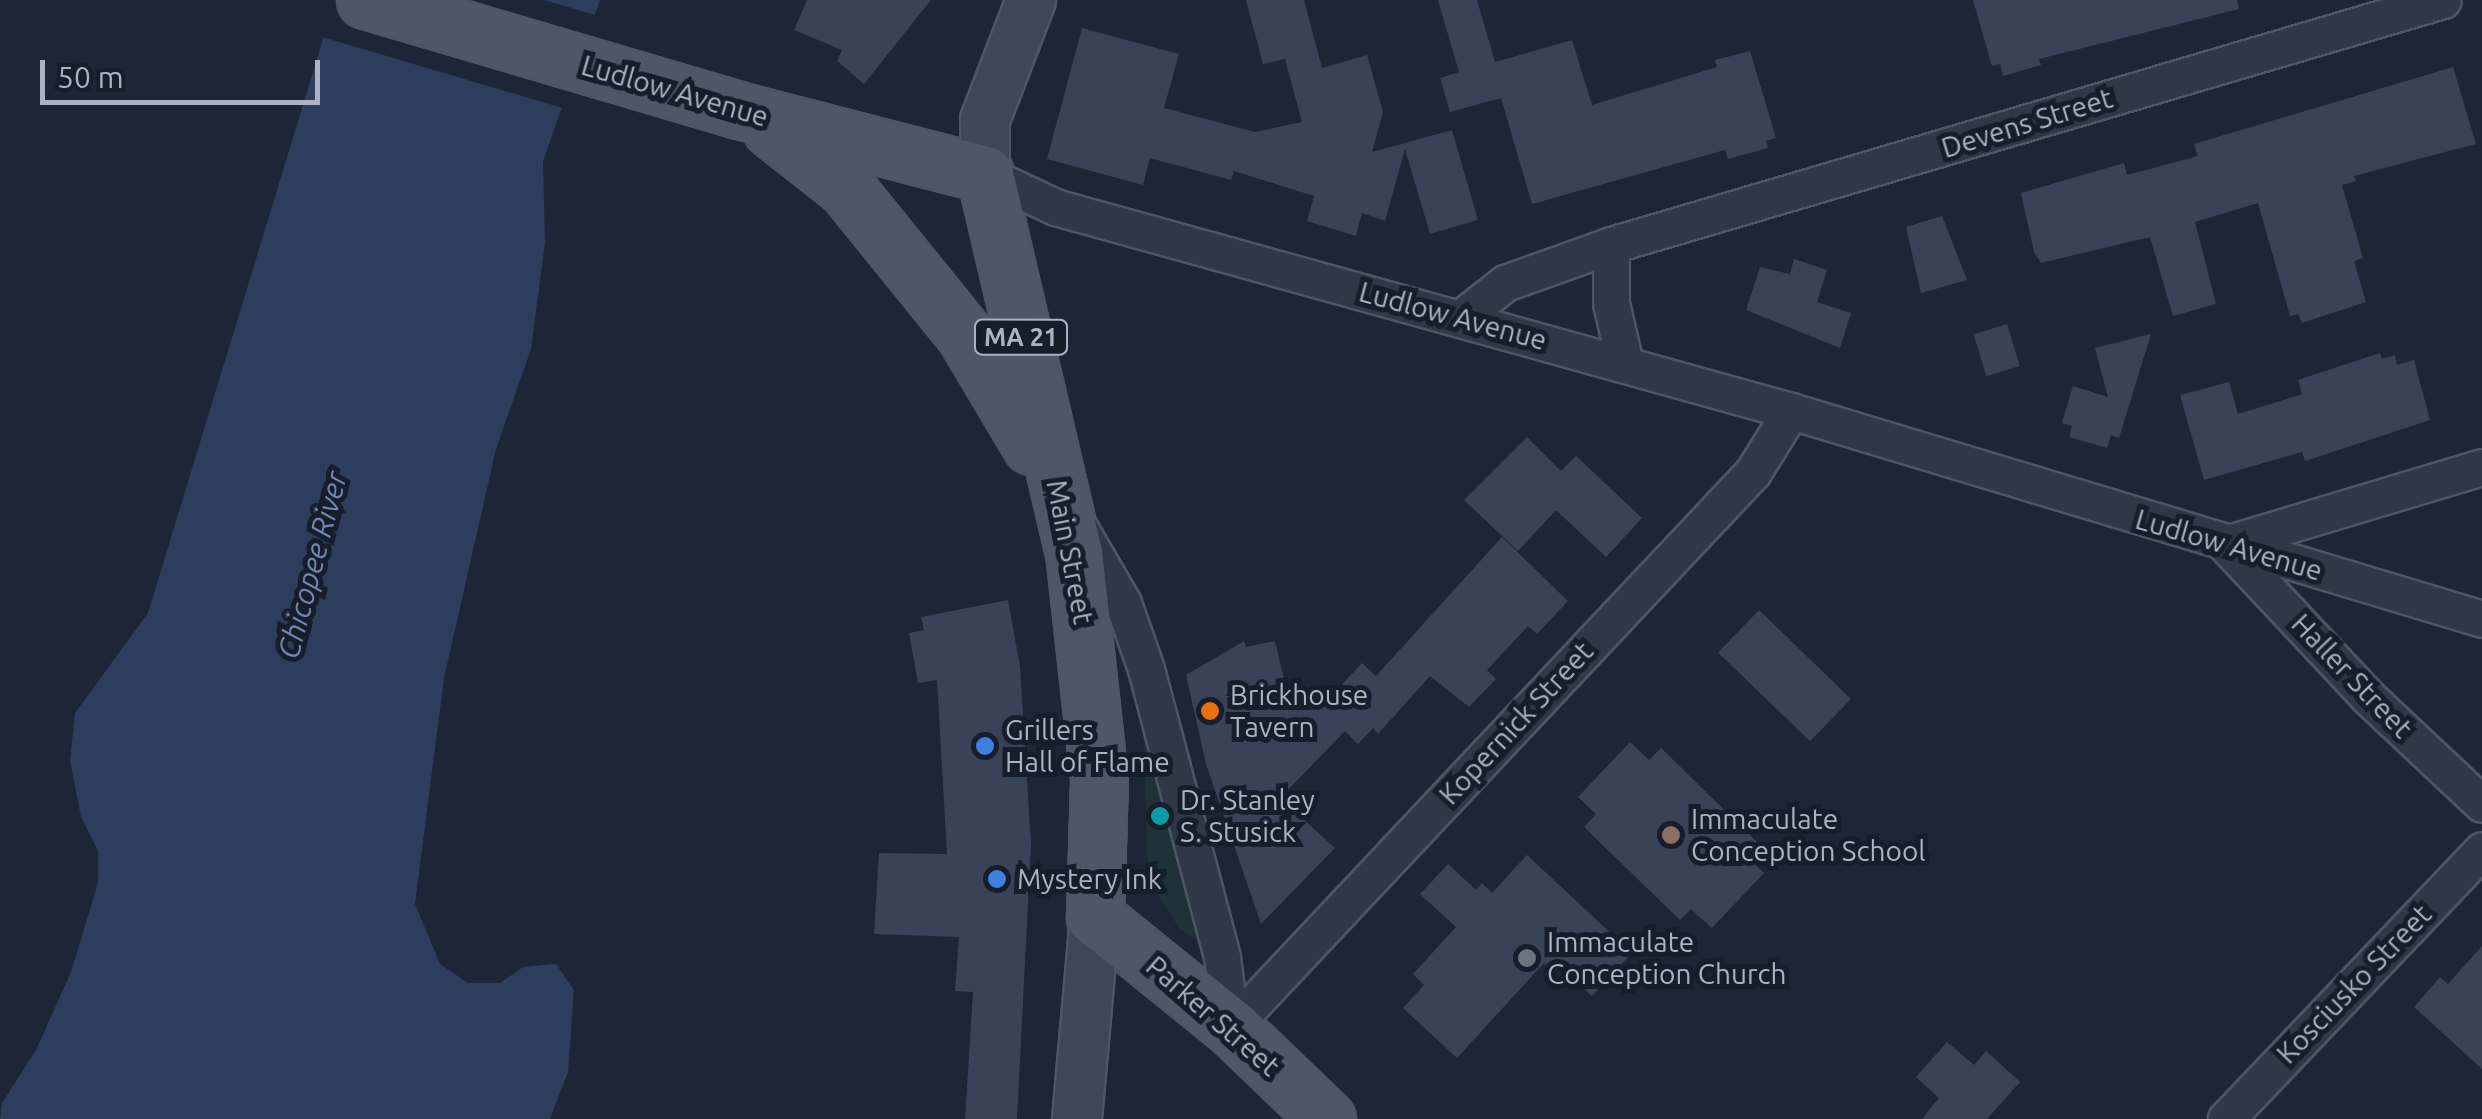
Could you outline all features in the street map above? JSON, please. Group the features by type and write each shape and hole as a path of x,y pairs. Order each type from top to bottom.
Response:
{"main road":[{"name":"Ludlow Avenue","path":"365,0 738,110 985,174"},
{"name":"Main Street","path":"1031,0 985,120 985,174 1063,499 1096,731 1095,917 1076,1119"},
{"path":"738,110 800,146 846,188 964,335 1063,499"},
{"name":"Parker Street","path":"1095,917 1231,1027 1327,1119"}],"street":[{"name":"Devens Street","path":"1462,317 1505,283 1611,245 2443,0"},
{"name":"Ludlow Avenue","path":"985,174 1055,206 1791,411 2482,619"},
{"path":"1611,245 1612,303 1625,364"},
{"name":"Kopernick Street","path":"1231,1027 1754,472 1791,411"},
{"path":"2225,544 2482,467"},
{"path":"1063,499 1124,602 1146,668 1222,957 1231,1027"},
{"name":"Haller Street","path":"2225,544 2368,696 2482,804"},
{"name":"Kosciusko Street","path":"2226,1119 2482,850"}],"green space":[{"path":"1143,727 1205,947 1179,928 1148,879"}],"water":[{"name":"Chicopee River","path":"335,0 600,0 543,161 545,243 531,349 496,449 444,678 415,904 440,964 468,983 500,983 523,967 556,964 574,990 568,1072 550,1119 0,1119 2,1103 36,1050 71,972 98,883 98,851 81,817 70,760 75,713 148,613"}],"pier":[{"path":"330,0 544,0 599,16 566,109 319,36"}],"building":[{"path":"807,0 931,0 864,84 837,61 842,50 794,30"},
{"path":"1246,0 1304,0 1322,68 1367,55 1383,112 1372,152 1452,130 1478,220 1430,234 1405,149 1385,221 1362,213 1356,236 1307,221 1314,196 1234,171 1231,180 1150,158 1143,185 1047,159 1082,28 1179,54 1164,108 1255,132 1302,122 1285,59 1263,64"},
{"path":"1438,0 1477,0 1495,62 1572,40 1592,105 1717,67 1715,60 1750,51 1776,138 1766,141 1768,148 1728,159 1725,150 1532,204 1501,98 1450,112 1440,78 1459,72"},
{"path":"1973,0 2237,0 2239,9 2039,59 2041,65 2003,76 2000,64 1992,66"},
{"path":"2453,67 2476,144 2354,176 2356,181 2342,185 2363,258 2354,261 2366,302 2302,323 2298,314 2290,316 2258,203 2195,222 2216,304 2173,316 2150,237 2041,263 2034,252 2021,193 2124,163 2127,175 2198,156 2194,144"},
{"path":"1942,216 1967,280 1921,293 1906,227"},
{"path":"1794,259 1827,270 1817,302 1851,313 1840,348 1746,310 1760,267 1790,274"},
{"path":"2007,324 2020,366 1986,376 1974,334"},
{"path":"2151,334 2119,438 2111,435 2107,448 2069,437 2072,426 2062,423 2073,386 2108,397 2095,348"},
{"path":"2380,353 2382,359 2395,355 2397,365 2414,360 2430,420 2305,461 2302,452 2204,480 2180,395 2229,382 2238,414 2302,394 2298,380"},
{"path":"1527,437 1561,471 1576,456 1642,518 1606,557 1556,510 1518,551 1464,500"},
{"path":"1502,537 1568,601 1537,634 1528,626 1487,670 1496,679 1469,707 1430,676 1378,734 1373,728 1358,744 1345,731 1280,798 1335,848 1261,924 1206,764 1186,675 1244,641 1246,647 1275,641 1289,700 1333,694 1362,663 1376,676"},
{"path":"1008,600 1020,666 1031,844 1017,1119 965,1119 973,992 955,991 959,937 874,934 879,853 947,854 937,680 918,683 909,633 924,630 921,617"},
{"path":"1759,610 1851,699 1810,741 1718,652"},
{"name":"Immaculate Conception School","path":"1630,742 1649,760 1661,748 1758,843 1746,856 1764,873 1712,928 1691,909 1680,920 1584,827 1596,814 1578,797"},
{"name":"Immaculate Conception Church","path":"1527,855 1632,953 1592,996 1560,966 1555,972 1544,963 1457,1058 1403,1008 1424,985 1413,974 1456,927 1420,894 1448,864 1476,890 1482,883 1492,893"},
{"path":"2482,946 2482,1069 2414,1007 2440,977 2448,984"},
{"path":"1947,1042 1974,1065 1986,1051 2020,1082 1987,1119 1922,1119 1939,1098 1916,1077"}],"place":[{"name":"Brickhouse Tavern","path":"1210,711"},
{"name":"Grillers Hall of Flame","path":"985,746"},
{"name":"Dr. Stanley S. Stusick","path":"1160,816"},
{"name":"Immaculate Conception School","path":"1671,835"},
{"name":"Mystery Ink","path":"997,879"},
{"name":"Immaculate Conception Church","path":"1527,958"}]}
